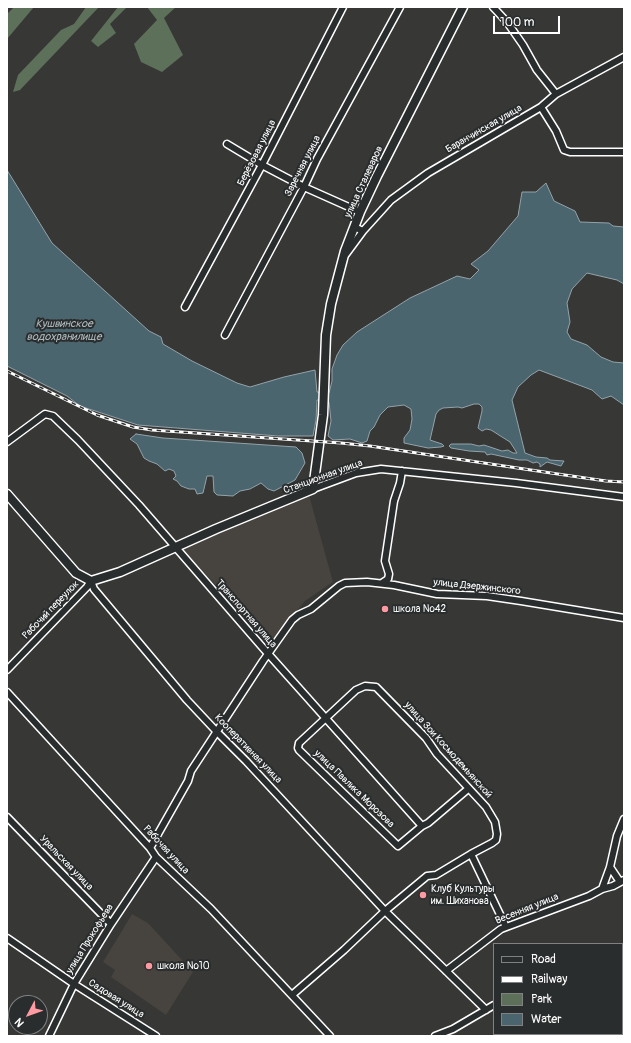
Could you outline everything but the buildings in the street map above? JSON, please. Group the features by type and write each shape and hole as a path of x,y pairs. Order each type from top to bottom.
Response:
{"main road":[{"name":"улица Сталеваров","path":"313,489 323,415 323,379 327,324 343,259 360,212 463,7"},
{"name":"Станционная улица","path":"91,581 120,572 216,529 313,489"},
{"name":"Кооперативная улица","path":"7,494 76,573 91,581"}],"street":[{"name":"Берёзовая улица","path":"185,307 262,165 343,7"},
{"name":"Заречная улица","path":"225,335 400,7"},
{"path":"493,7 507,22 523,45 537,70 556,94"},
{"name":"Баранчинская улица","path":"343,259 363,232 391,200 428,173 541,107 556,94 624,57"},
{"path":"541,107 556,131 564,150 624,152"},
{"path":"227,144 262,165 304,187 360,212"},
{"path":"354,227 363,232"},
{"name":"Транспортная улица","path":"7,442 45,414 53,416 139,504 268,654 422,826"},
{"name":"Станционная улица","path":"313,489 364,471 381,469 624,497"},
{"path":"401,586 393,580 389,574 385,562 394,501 402,471"},
{"path":"382,584 388,579 389,574"},
{"name":"Рабочий переулок","path":"7,670 87,587 91,581"},
{"name":"Кооперативная улица","path":"91,581 94,589 187,700 246,761 385,911 486,1010"},
{"name":"улица Дзержинского","path":"268,654 298,614 311,609 339,586 345,583 367,582 401,586 437,594 487,596 624,618"},
{"path":"150,848 188,781 191,771 268,654"},
{"name":"улица Зои Космодемьянской","path":"326,719 356,690 365,686 376,687 426,738 436,754 486,807 495,822 497,834 496,840 471,854"},
{"name":"Рабочая улица","path":"7,692 150,848 156,857 210,909 330,1036"},
{"name":"улица Павлика Морозова","path":"326,719 302,740 298,746 300,750 398,846 422,826"},
{"path":"422,826 428,823 468,789"},
{"name":"Уральская улица","path":"7,816 111,924"},
{"path":"602,889 610,867 617,836 624,819"},
{"path":"292,995 344,950 385,911 427,876 436,874 471,854 506,927"},
{"name":"улица Прокофьева","path":"49,1036 74,984 111,924 156,857"},
{"path":"610,867 622,881"},
{"name":"Весенняя улица","path":"446,971 492,935 506,927 589,896 622,881"},
{"name":"Садовая улица","path":"7,938 74,984 156,1036"},
{"path":"435,1036 453,1029 493,1006"}],"shaded area":[{"path":"309,495 333,582 305,601 270,643 182,549"},
{"name":"школа №10","path":"132,914 148,923 193,972 166,1015 111,977 115,970 103,962"}],"green space":[{"path":"14,7 34,7 7,39 7,14"},
{"path":"86,7 99,7 20,90 13,92 18,75 61,30 74,24"},
{"path":"118,7 127,7 110,24 116,33 98,47 91,41"},
{"path":"147,7 176,7 164,18 183,55 162,72 141,62 134,44 157,20"}],"water":[{"name":"Кушвинское водохранилище","path":"7,170 52,243 149,331 161,337 163,344 192,361 237,383 250,387 315,370 317,392 327,393 329,393 332,381 332,369 337,355 343,345 357,332 410,298 457,276 470,279 479,270 471,264 488,251 518,216 522,192 536,192 546,183 554,201 575,211 580,222 609,223 613,226 624,227 624,284 617,280 587,273 572,289 567,303 570,322 567,332 571,339 587,345 601,357 613,362 624,363 624,405 611,396 602,399 592,390 539,370 531,375 518,387 512,400 525,453 550,460 564,461 561,466 547,462 540,467 540,464 537,462 533,463 527,460 519,460 491,454 487,455 485,452 451,448 449,446 451,444 484,445 502,451 508,450 513,453 517,453 510,442 491,430 486,429 482,431 478,428 482,411 482,407 479,404 462,408 443,408 439,410 436,414 430,440 444,446 428,448 404,443 404,438 410,430 412,419 411,409 404,405 388,407 380,415 374,427 370,431 367,441 362,443 350,439 333,440 328,436 331,421 329,402 327,400 317,400 316,420 313,436 278,436 138,425 80,406 67,396 7,366"},
{"path":"136,434 163,438 296,447 302,453 305,463 295,480 274,491 268,489 261,483 250,489 240,491 233,496 217,495 214,492 213,476 207,476 203,493 197,494 195,489 189,489 181,486 173,479 176,476 174,471 169,469 165,471 157,464 144,458 137,444 130,439"}],"railway":[{"path":"7,371 97,415 133,427 152,430 370,446 606,481 624,482"}],"place":[{"name":"школа №42","path":"385,609"},
{"name":"Клуб Культуры им. Шиханова","path":"423,895"},
{"name":"школа №10","path":"149,966"}]}
